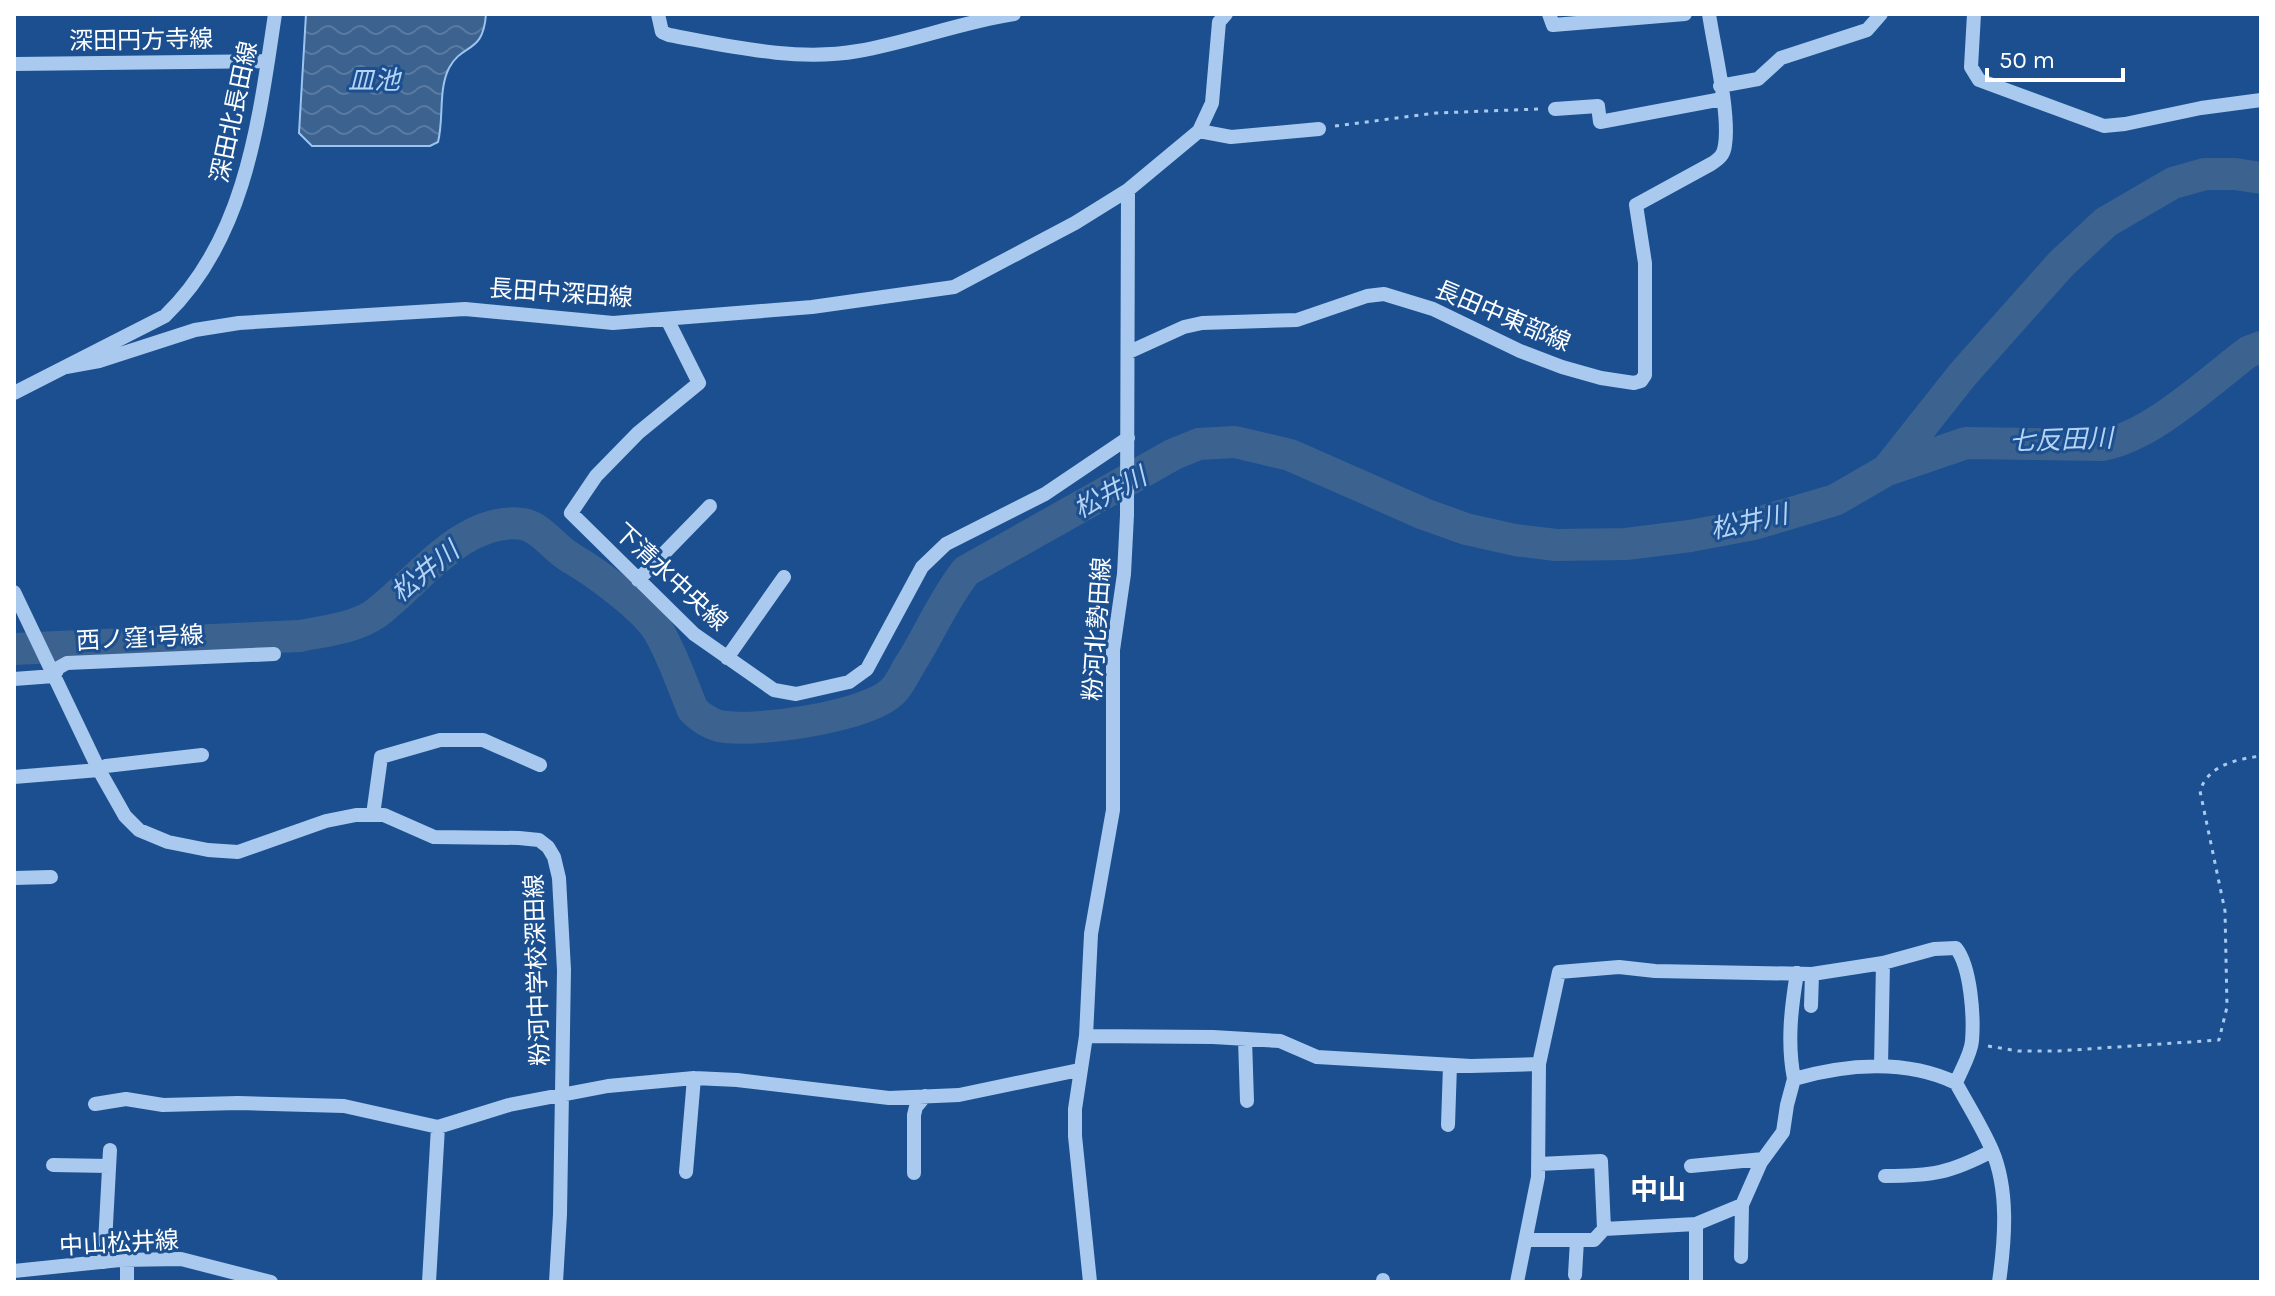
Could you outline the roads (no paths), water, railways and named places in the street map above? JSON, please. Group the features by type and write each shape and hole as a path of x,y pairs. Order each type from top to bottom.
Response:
{"street":[{"name":"深田北長田線","path":"14,393 165,316 183,299 209,259 236,205 258,126 275,14"},
{"path":"658,14 662,32 669,35 768,51 817,53 857,51 1014,14"},
{"path":"1128,190 1199,131 1212,103 1219,22 1226,14"},
{"path":"1549,14 1553,25 1685,14"},
{"name":"長田中東部線","path":"1129,352 1184,327 1202,323 1297,320 1367,296 1384,294 1433,309 1520,351 1562,367 1601,378 1634,383 1641,381 1645,375 1645,263 1636,205 1721,157 1725,146 1721,92 1709,14"},
{"path":"1555,109 1598,106 1600,122 1721,92 1758,79 1781,58 1867,30 1881,14"},
{"path":"1974,14 1971,67 1979,80 2104,126 2261,100"},
{"name":"深田円方寺線","path":"14,64 268,61"},
{"path":"1199,131 1231,137 1319,129"},
{"name":"長田中深田線","path":"66,367 99,361 195,330 239,323 465,309 613,323 781,307 812,307 954,287 1062,231 1128,190"},
{"name":"粉河北勢田線","path":"1090,1282 1075,1136 1079,1070 1086,1036 1091,934 1113,810 1113,650 1124,574 1127,515 1128,190"},
{"name":"下清水中央線","path":"667,319 699,383 638,433 596,476 571,513 694,634 774,690 796,694 849,682 867,669 922,567 946,544 1045,494 1128,445"},
{"path":"638,580 710,506"},
{"path":"727,658 784,577"},
{"name":"粉河中学校深田線","path":"14,592 99,770 125,816 139,830 168,842 238,852 326,821 384,815 434,837 529,839 539,840 548,847 559,878 564,970 556,1282"},
{"name":"西ノ窪1号線","path":"14,679 54,676 58,668 67,663 274,654"},
{"path":"373,815 381,757 440,740 483,740 540,765"},
{"path":"14,777 99,770 106,766 202,755"},
{"path":"14,878 51,877"},
{"path":"1517,1282 1539,1164 1539,1064 1559,972 1619,967 1655,971 1805,974 1883,963 1934,949 1956,948 1963,957 1968,982 1972,1044 1956,1083"},
{"path":"1881,1066 1883,963"},
{"path":"1805,974 1811,1006"},
{"path":"1741,1257 1742,1205 1763,1159 1783,1132 1794,1079 1790,1054 1792,1002 1805,974"},
{"path":"1086,1036 1280,1041 1317,1057 1450,1065 1539,1064"},
{"path":"1245,1039 1247,1101"},
{"path":"1448,1125 1450,1065"},
{"path":"1794,1079 1821,1071 1881,1066 1945,1078 1956,1083 1992,1151 2001,1181 2004,1207 1999,1282"},
{"path":"95,1104 126,1099 163,1105 238,1103 344,1106 438,1127 509,1105 608,1086 694,1078 889,1098 988,1091 1079,1070"},
{"path":"686,1172 694,1078"},
{"path":"914,1173 914,1115 925,1096"},
{"path":"429,1282 438,1127"},
{"path":"104,1262 110,1150"},
{"path":"1885,1176 1939,1174 1958,1169 1992,1151"},
{"path":"1691,1166 1763,1159"},
{"path":"1539,1164 1601,1161 1604,1229"},
{"path":"53,1165 109,1166"},
{"path":"1526,1240 1594,1240 1604,1229 1696,1224 1742,1205"},
{"path":"1696,1224 1696,1282"},
{"path":"1575,1275 1577,1240"},
{"name":"中山松井線","path":"14,1271 58,1274 104,1262 181,1259 240,1278 271,1282"},
{"path":"127,1260 127,1282"}],"water":[{"name":"皿池","path":"306,14 486,14 477,42 460,54 449,68 442,95 438,142 430,146 312,146 299,133"}],"waterway":[{"name":"松井川","path":"14,649 300,636 339,628 375,614 442,554 480,530 500,524 522,524 541,533 565,554 606,581 652,623 669,651 696,713 719,726 757,727 835,716 879,701 899,683 966,571 1174,454 1199,444 1235,442 1290,455 1424,514 1466,529 1515,540 1556,545 1626,544 1754,524 1835,500 1887,470 1963,374 2061,264 2106,222 2173,183 2205,174 2261,178"},
{"name":"七反田川","path":"1887,470 1966,443 2102,445 2121,440 2159,420 2248,352 2261,347"}],"district":[{"name":"中山","path":"1658,1189"}]}
